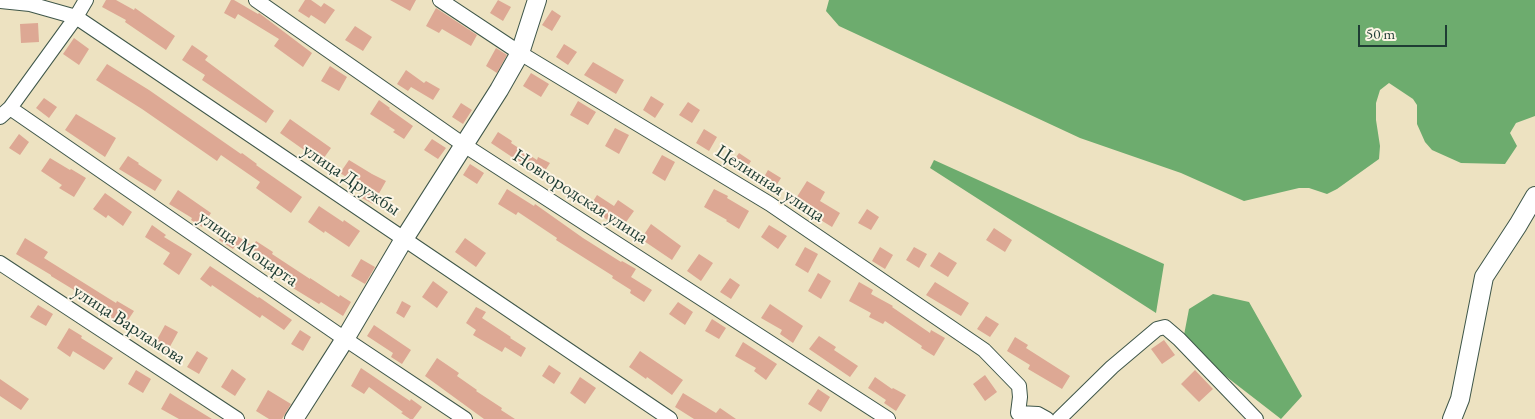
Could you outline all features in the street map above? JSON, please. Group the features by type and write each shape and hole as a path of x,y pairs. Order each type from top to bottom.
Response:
{"street":[{"path":"5,113 76,17 86,0"},
{"name":"Новгородская улица","path":"256,0 464,145 888,419"},
{"name":"Целинная улица","path":"440,0 520,53 770,204 984,350 1019,386 1020,397 1015,416 1038,414 1047,419"},
{"path":"294,419 345,339 404,239 499,90 520,53 537,0"},
{"name":"улица Дружбы","path":"0,1 30,4 76,17 670,419"},
{"name":"улица Моцарта","path":"5,113 465,419"},
{"path":"1452,419 1460,399 1484,277 1535,196"},
{"name":"улица Варламова","path":"0,263 237,419"},
{"path":"1059,419 1112,367 1157,329 1165,327 1179,339 1256,419"}],"green space":[{"path":"829,0 1535,0 1535,116 1516,123 1510,133 1517,146 1505,164 1461,163 1432,150 1425,142 1417,124 1417,105 1413,99 1389,83 1380,90 1376,103 1376,120 1380,146 1379,159 1327,194 1309,188 1299,188 1244,201 1181,173 1080,138 839,26 826,11"},
{"path":"934,160 1164,264 1156,313 930,168"},
{"path":"1213,294 1249,302 1302,396 1281,419 1219,371 1184,335 1189,309"}],"building":[{"path":"106,0 116,0 134,10 135,8 175,36 166,50 125,22 126,20 102,7"},
{"path":"231,0 259,13 312,53 303,67 274,46 279,39 238,14 235,19 224,13"},
{"path":"305,0 311,0 321,7 324,3 335,10 325,24 311,15 309,18 298,11"},
{"path":"390,0 416,0 410,11"},
{"path":"498,0 511,7 503,21 490,13"},
{"path":"436,8 477,35 471,46 442,29 439,33 426,26"},
{"path":"552,10 561,16 552,31 542,25"},
{"path":"38,23 39,42 21,43 20,24"},
{"path":"355,26 372,37 363,51 345,40"},
{"path":"74,38 89,49 79,65 63,54"},
{"path":"564,44 577,52 568,65 556,57"},
{"path":"192,45 208,56 205,60 274,111 266,123 202,80 205,75 182,60"},
{"path":"496,48 507,55 497,73 486,66"},
{"path":"593,62 624,80 616,94 584,75"},
{"path":"107,64 242,153 302,197 291,213 256,188 260,182 221,155 217,161 96,80"},
{"path":"330,66 347,77 339,91 321,81"},
{"path":"406,70 424,83 426,81 440,89 433,100 411,87 408,91 397,84"},
{"path":"531,73 549,84 541,97 523,86"},
{"path":"651,96 664,104 655,118 643,110"},
{"path":"44,98 57,107 49,118 36,108"},
{"path":"379,100 413,126 404,139 393,132 395,130 370,114"},
{"path":"578,101 596,112 588,125 570,115"},
{"path":"688,102 700,110 692,123 679,115"},
{"path":"461,103 472,110 463,124 452,117"},
{"path":"76,114 116,138 105,157 65,130"},
{"path":"290,119 331,148 321,162 280,133"},
{"path":"615,128 629,135 619,154 605,146"},
{"path":"704,129 717,137 709,151 696,143"},
{"path":"498,132 537,160 538,157 550,163 541,177 511,159 512,157 491,143"},
{"path":"19,134 29,142 20,155 9,148"},
{"path":"432,139 446,148 438,159 424,150"},
{"path":"739,153 751,161 743,174 730,166"},
{"path":"662,155 675,162 665,181 652,173"},
{"path":"128,156 162,180 155,191 119,169"},
{"path":"50,158 86,178 74,197 59,188 62,185 41,171"},
{"path":"349,160 386,181 373,204 360,197 364,188 340,173"},
{"path":"470,164 484,173 477,184 463,175"},
{"path":"768,170 781,178 772,192 760,184"},
{"path":"807,181 825,192 820,201 840,213 832,227 819,219 821,216 795,200"},
{"path":"507,189 534,206 535,204 583,238 621,262 636,269 631,277 652,290 644,302 630,293 631,290 612,278 613,276 556,240 557,238 518,212 516,215 498,204"},
{"path":"714,189 728,196 727,198 749,211 739,229 704,207"},
{"path":"178,190 211,213 202,227 191,220 192,218 169,204"},
{"path":"105,193 132,212 123,226 108,215 106,218 93,209"},
{"path":"597,195 614,206 618,200 634,211 621,229 588,209"},
{"path":"319,206 360,231 349,247 308,222"},
{"path":"867,209 879,217 871,230 858,223"},
{"path":"651,224 681,246 672,260 641,239"},
{"path":"152,225 166,235 164,237 192,254 179,275 163,264 170,253 145,237"},
{"path":"769,225 787,236 778,249 761,237"},
{"path":"994,228 1012,240 1005,252 986,240"},
{"path":"226,229 253,246 256,241 310,279 339,297 340,295 351,302 343,316 288,285 279,276 235,246 233,249 219,240"},
{"path":"25,238 48,252 44,258 116,303 117,301 134,311 124,326 108,316 109,314 78,295 79,293 16,254"},
{"path":"465,238 486,253 476,267 455,252"},
{"path":"805,247 818,254 808,273 795,265"},
{"path":"880,247 893,255 885,269 872,261"},
{"path":"914,247 927,254 919,268 906,260"},
{"path":"939,252 957,263 948,277 930,266"},
{"path":"699,254 713,263 701,281 687,271"},
{"path":"361,259 375,267 365,284 351,276"},
{"path":"210,266 292,320 284,330 262,315 260,318 212,285 211,287 200,279"},
{"path":"818,273 831,281 821,299 808,291"},
{"path":"730,278 740,285 731,299 720,292"},
{"path":"433,281 448,292 437,308 422,297"},
{"path":"859,282 873,290 871,294 893,306 930,333 931,330 945,338 934,356 885,321 883,324 869,317 871,313 849,301"},
{"path":"935,282 969,303 961,316 926,295"},
{"path":"402,301 411,306 404,318 396,313"},
{"path":"678,302 693,312 685,325 669,314"},
{"path":"770,304 803,326 793,343 780,334 782,330 761,318"},
{"path":"38,305 53,314 46,326 30,317"},
{"path":"476,307 486,312 482,318 526,348 521,357 505,347 502,352 473,335 476,330 466,323"},
{"path":"986,316 999,324 990,337 977,329"},
{"path":"712,319 726,328 719,339 705,331"},
{"path":"165,325 178,332 167,352 154,345"},
{"path":"374,325 411,350 402,364 391,357 393,353 367,336"},
{"path":"69,328 82,336 81,338 113,358 104,370 73,351 70,357 57,348"},
{"path":"300,330 311,337 303,351 291,344"},
{"path":"819,336 836,347 834,350 858,366 850,377 809,349"},
{"path":"1015,337 1028,345 1026,348 1070,376 1062,389 1028,369 1030,365 1007,351"},
{"path":"1164,340 1175,355 1162,364 1151,349"},
{"path":"743,342 777,364 766,380 754,371 756,368 735,356"},
{"path":"197,351 208,358 199,374 187,367"},
{"path":"640,351 683,380 672,395 629,367"},
{"path":"437,358 459,373 457,376 476,391 515,419 484,419 425,376"},
{"path":"549,365 561,373 554,384 542,376"},
{"path":"361,368 422,407 413,419 401,413 403,412 369,387 364,394 351,386"},
{"path":"232,369 246,379 235,396 221,387"},
{"path":"136,370 151,379 143,393 128,384"},
{"path":"1195,370 1213,389 1199,402 1181,384"},
{"path":"985,375 997,392 985,401 973,384"},
{"path":"580,377 596,388 585,404 570,393"},
{"path":"875,377 892,389 906,395 896,411 884,403 886,400 868,388"},
{"path":"0,379 29,399 21,410 0,396"},
{"path":"818,389 830,397 821,412 808,404"},
{"path":"268,390 291,404 282,419 269,419 256,411"},
{"path":"170,393 212,419 179,419 161,409"},
{"path":"683,393 716,413 720,408 736,419 694,419 675,407"}]}
